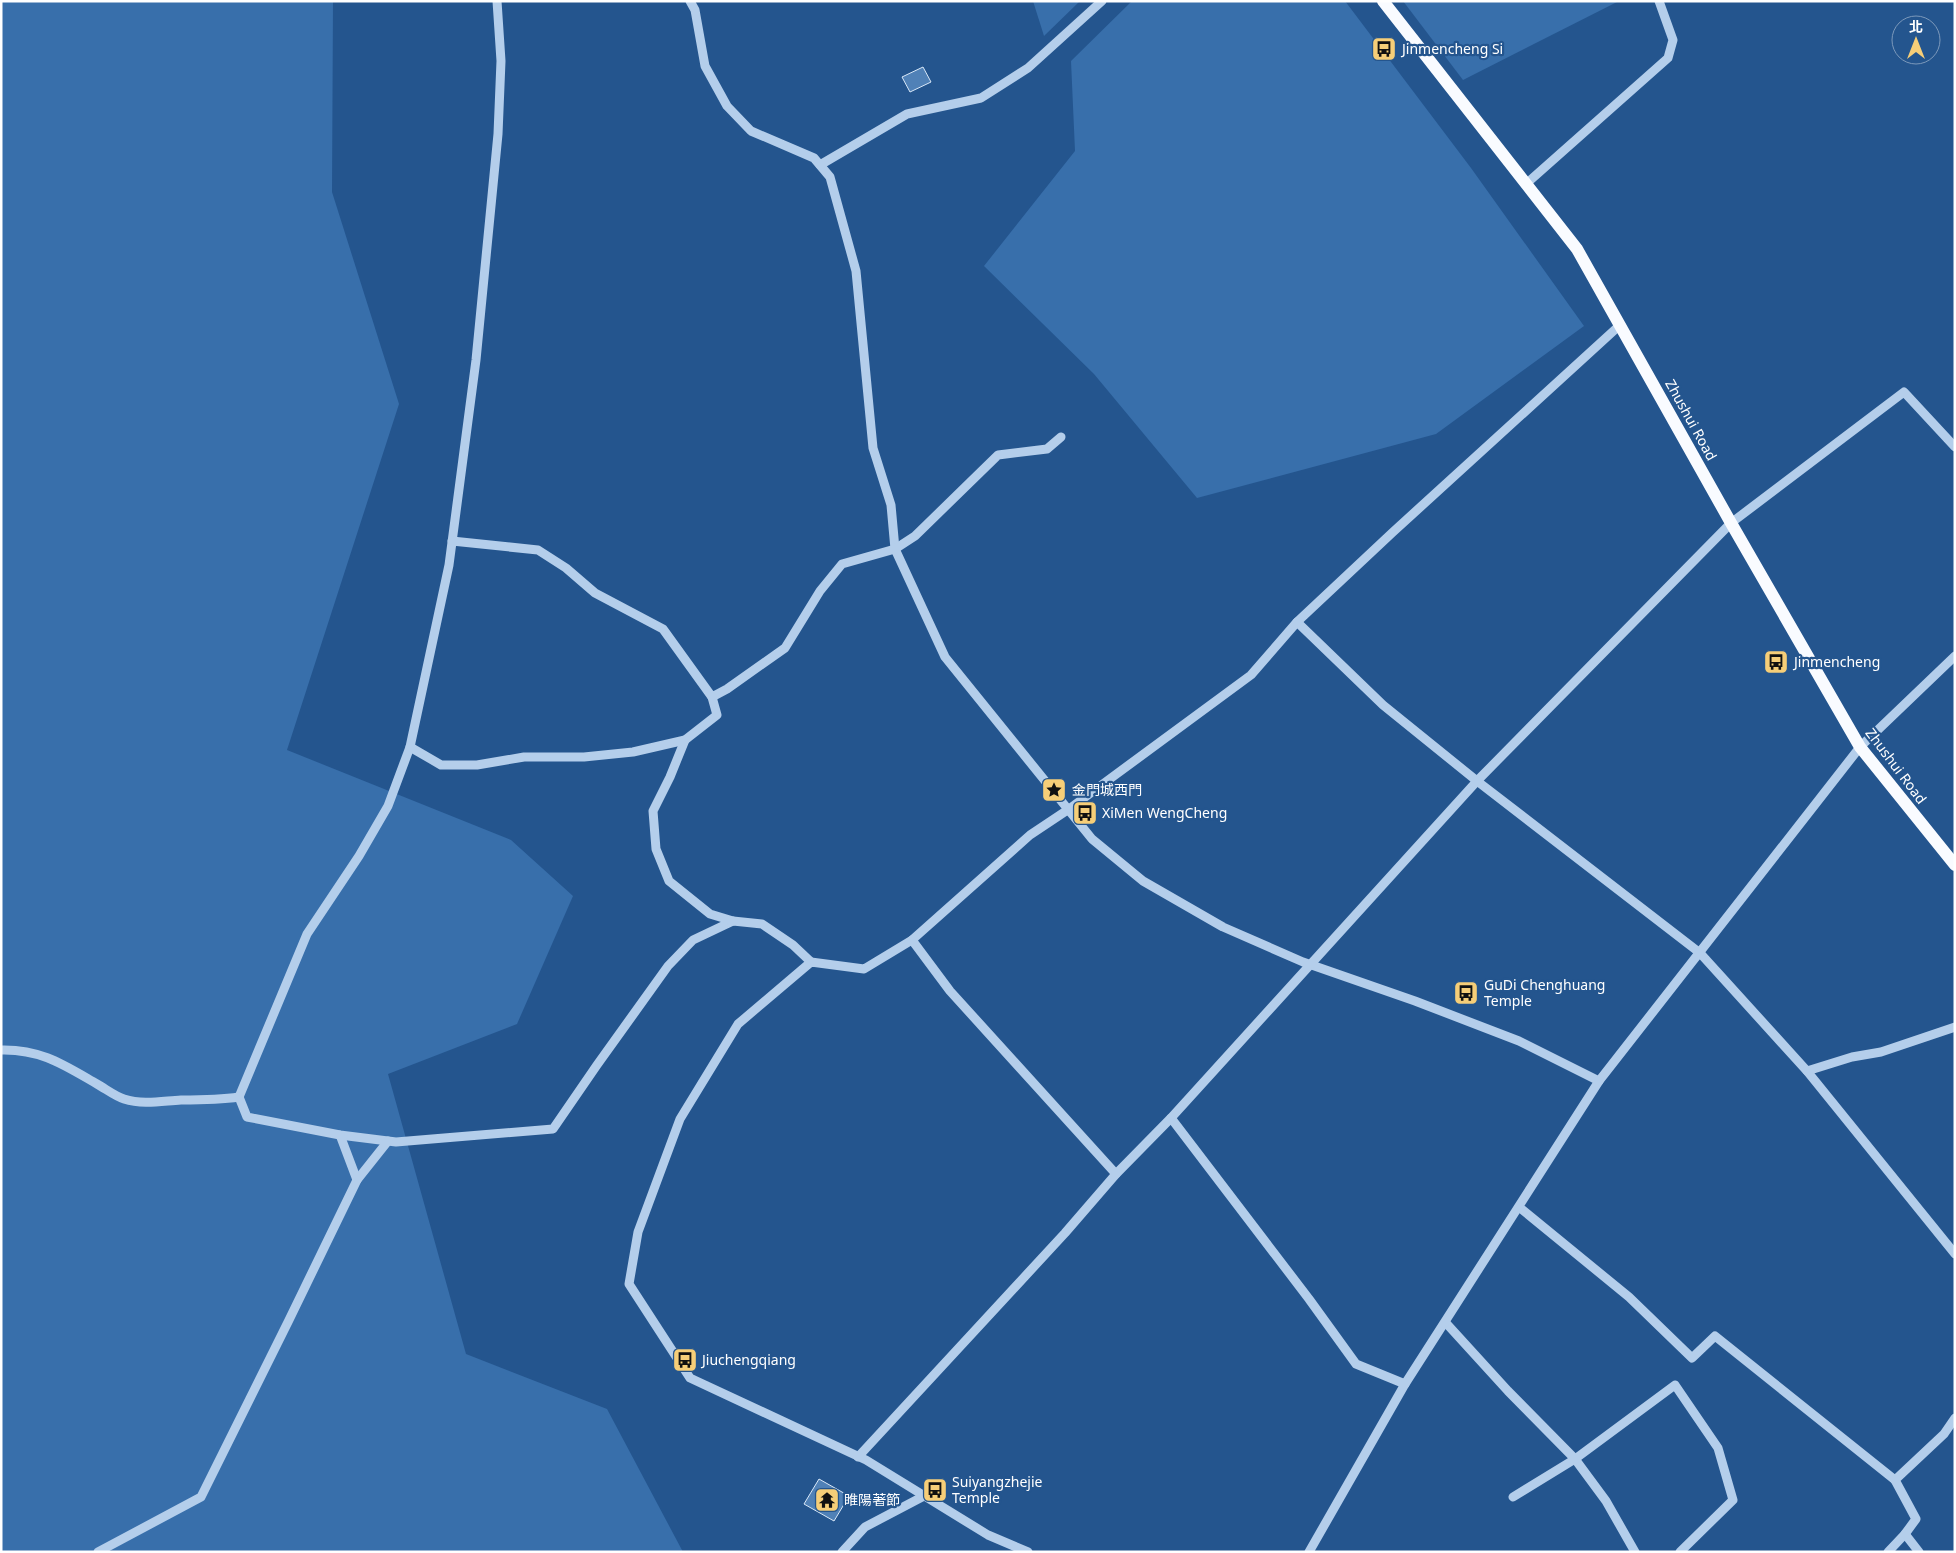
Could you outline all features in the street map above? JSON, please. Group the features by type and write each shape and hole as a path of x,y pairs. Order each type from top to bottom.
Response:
{"main road":[{"name":"Zhushui Road","path":"1383,1 1577,249 1860,747 1955,865"}],"street":[{"path":"497,1 501,61 498,134 476,360 449,566 410,747 388,806 359,856 307,934 239,1097 247,1117 340,1135 396,1142 553,1129 668,966 694,940 733,921"},
{"path":"690,1 695,10 705,66 727,106 751,131 814,158 830,177 856,271 873,448 891,505 896,549 945,658 1092,839 1143,881 1223,927 1309,964 1415,1001 1519,1041 1600,1081"},
{"path":"820,165 907,114 981,98 1028,68 1102,1"},
{"path":"1526,184 1668,58 1673,40 1659,1"},
{"path":"685,740 670,778 653,811 656,849 669,881 710,914 733,921 762,924 793,945 811,962 864,969 912,940 1030,835 1069,809 1251,675 1297,622 1620,325"},
{"path":"858,1456 1065,1233 1116,1174 1171,1118 1477,781 1731,523 1904,392 1955,447"},
{"path":"712,697 727,690 785,648 820,591 842,564 896,549 915,536 998,455 1047,449 1061,437"},
{"path":"410,747 441,765 477,765 524,757 584,757 633,752 685,740 717,715 712,697 663,629 595,593 566,568 538,550 452,541"},
{"path":"1297,622 1383,705 1477,781 1700,953 1807,1071 1955,1254"},
{"path":"1309,1552 1405,1384 1600,1081 1860,747 1955,656"},
{"path":"912,940 950,991 1116,1174"},
{"path":"811,962 738,1024 680,1119 638,1232 629,1284 690,1378 858,1456 988,1535 1028,1552"},
{"path":"1807,1071 1852,1057 1881,1052 1955,1027"},
{"path":"1,1050 17,1050 39,1054 60,1063 123,1099 145,1103 179,1100 220,1100 239,1097"},
{"path":"1171,1118 1309,1299 1356,1364 1405,1384"},
{"path":"340,1135 357,1180"},
{"path":"98,1552 201,1496 357,1180 388,1141"},
{"path":"1519,1207 1628,1297 1692,1358 1715,1336 1895,1480 1916,1519 1888,1552"},
{"path":"1446,1323 1575,1459 1606,1501 1635,1552"},
{"path":"1513,1496 1575,1459 1675,1385 1718,1448 1733,1500 1680,1552"},
{"path":"1895,1480 1944,1434 1955,1418"},
{"path":"842,1552 865,1527 924,1496"},
{"path":"1905,1534 1919,1552"}],"shaded area":[{"path":"1,1 333,1 332,192 399,404 287,750 511,840 573,896 517,1024 388,1074 466,1354 607,1409 683,1552 1,1552"},
{"path":"1033,1 1080,1 1044,36"},
{"path":"1132,1 1345,1 1471,168 1584,326 1436,434 1197,498 1094,374 984,266 1075,151 1071,61"},
{"path":"1403,1 1619,1 1463,80"}],"building":[{"path":"923,67 931,82 910,92 902,77"},
{"name":"睢陽著節","path":"819,1479 849,1496 834,1521 804,1504"}],"place":[{"name":"Jinmencheng Si","path":"1384,49"},
{"name":"Jinmencheng","path":"1776,662"},
{"name":"金門城西門","path":"1054,790"},
{"name":"XiMen WengCheng","path":"1085,813"},
{"name":"GuDi Chenghuang Temple","path":"1466,993"},
{"name":"Jiuchengqiang","path":"685,1360"},
{"name":"Suiyangzhejie Temple","path":"935,1490"},
{"name":"睢陽著節","path":"827,1500"}]}
